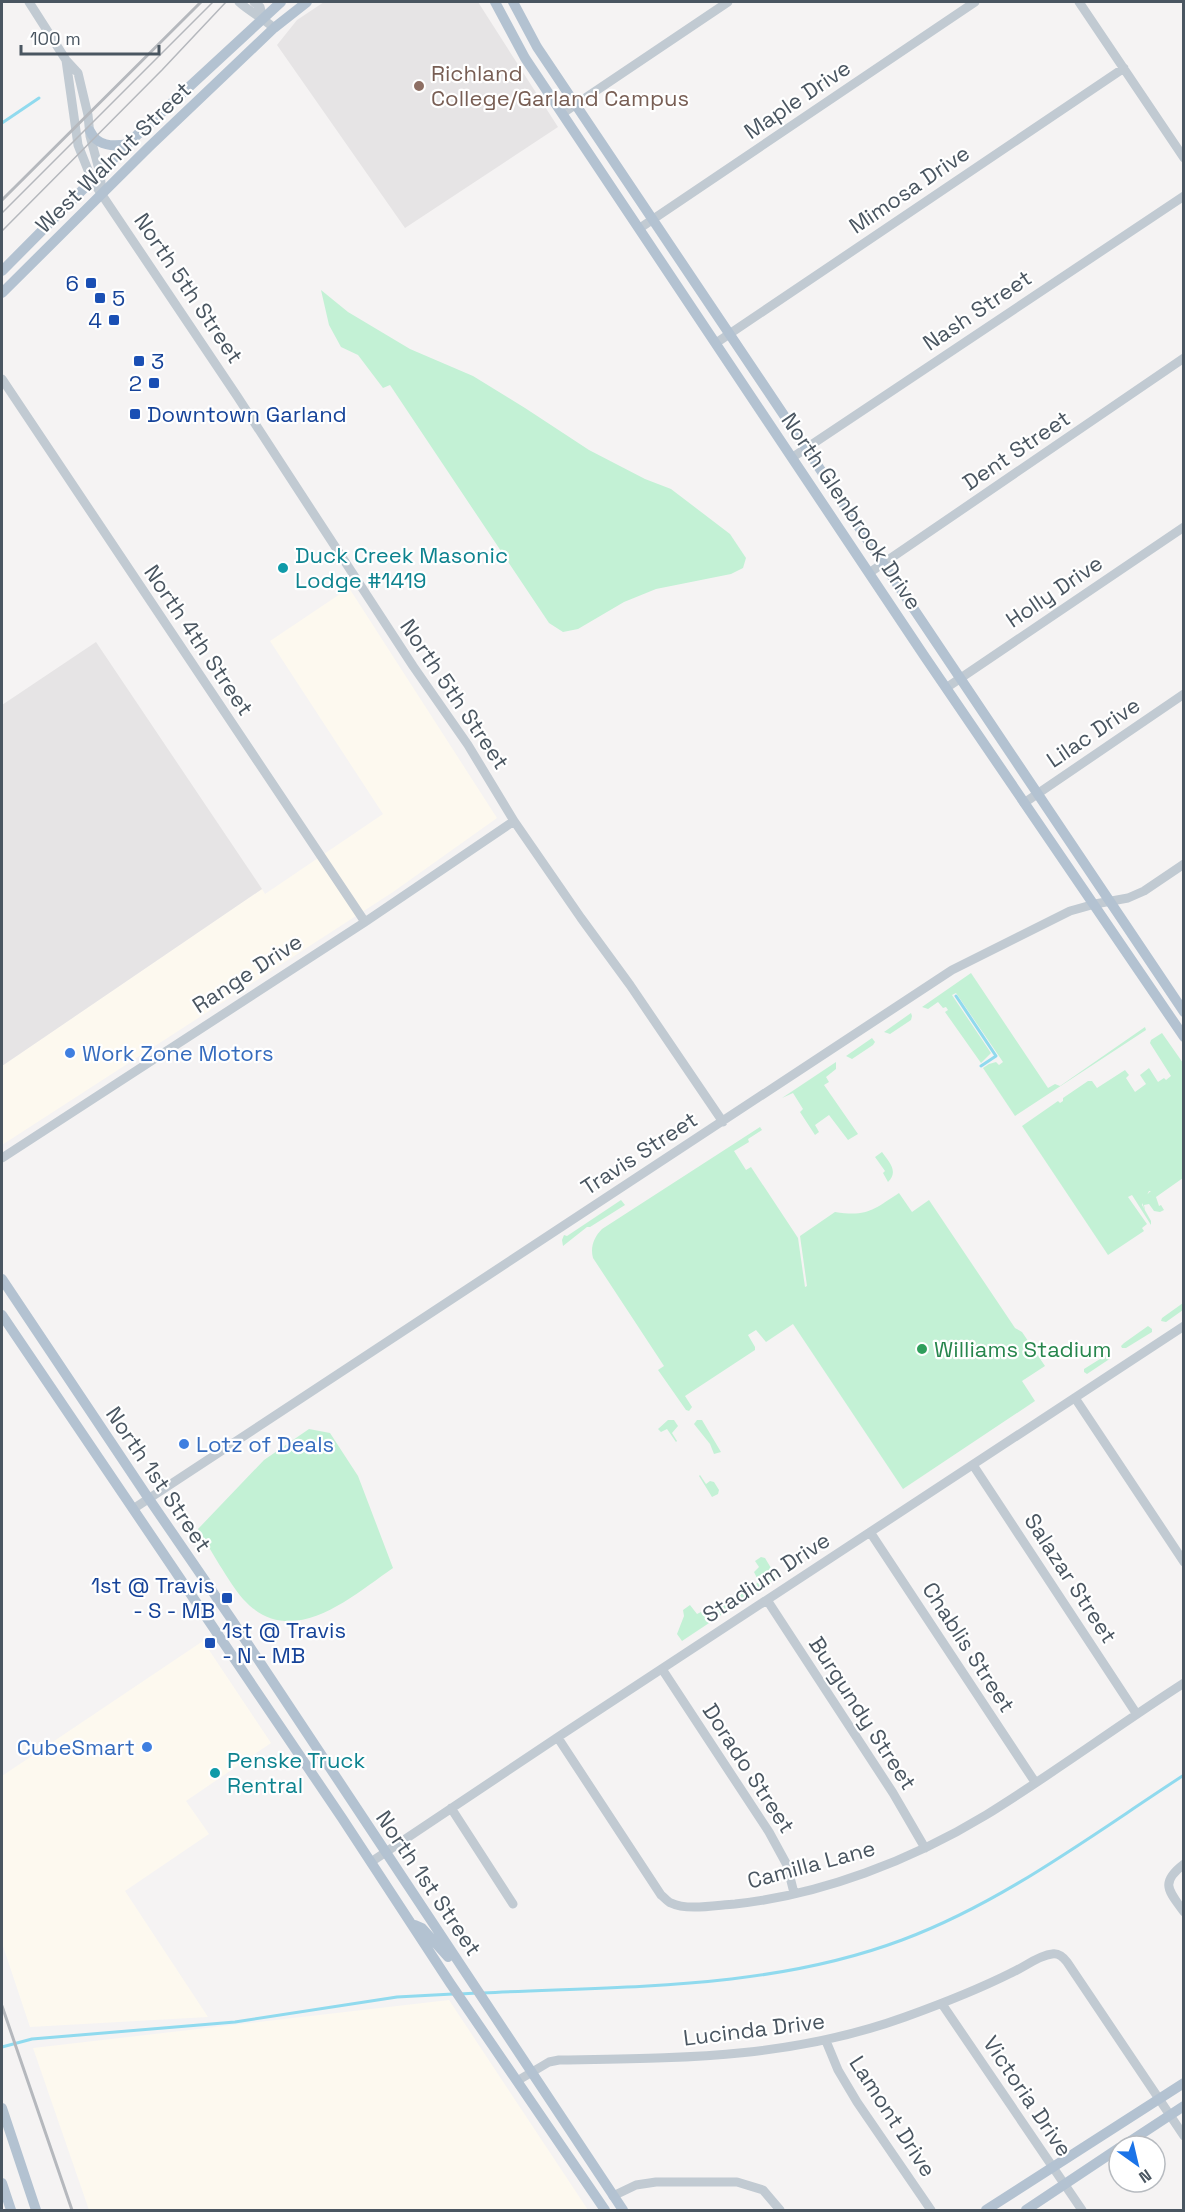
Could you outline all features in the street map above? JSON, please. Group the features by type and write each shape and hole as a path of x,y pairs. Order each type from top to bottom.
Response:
{"main road":[{"name":"West Walnut Street","path":"2,271 128,144 281,2"},
{"name":"West Walnut Street","path":"2,293 102,193 274,28 306,2"},
{"name":"North Glenbrook Drive","path":"495,2 525,58 946,688 1183,1035"},
{"name":"North Glenbrook Drive","path":"513,2 537,47 1184,1012"},
{"path":"90,131 94,139 104,144 128,144"},
{"name":"North 1st Street","path":"2,1279 5,1292 224,1607 623,2211"},
{"name":"North 1st Street","path":"2,1315 605,2211"},
{"path":"115,1482 130,1472"},
{"path":"207,1618 224,1607"},
{"path":"412,1925 422,1928 469,1979"},
{"path":"986,2211 1184,2083"},
{"path":"1140,2134 1184,2106"},
{"path":"2,2108 36,2211"},
{"path":"1026,2211 1107,2156"},
{"path":"2,2183 11,2211"}],"street":[{"name":"North 5th Street","path":"29,2 66,60 78,73 84,92 96,177"},
{"path":"239,2 252,14 263,18 274,28"},
{"path":"254,2 260,7 263,18"},
{"path":"563,112 728,2"},
{"name":"Maple Drive","path":"640,228 975,2"},
{"path":"1079,2 1184,158"},
{"name":"North 5th Street","path":"66,60 78,145 102,193 413,666 468,745 514,821 723,1122"},
{"name":"Mimosa Drive","path":"716,343 1124,68"},
{"name":"Nash Street","path":"793,457 1184,196"},
{"name":"Dent Street","path":"869,573 1184,358"},
{"name":"North 4th Street","path":"2,379 365,922"},
{"name":"Holly Drive","path":"946,688 1184,527"},
{"name":"Lilac Drive","path":"1024,803 1184,694"},
{"name":"Range Drive","path":"2,1158 365,922 514,821"},
{"name":"Travis Street","path":"134,1509 962,964 1055,918 1144,891 1184,864"},
{"name":"Stadium Drive","path":"371,1862 1075,1398 1182,1331"},
{"path":"1075,1398 1184,1562"},
{"name":"Salazar Street","path":"973,1465 1136,1713"},
{"name":"Chablis Street","path":"870,1533 1035,1782"},
{"name":"Burgundy Street","path":"767,1600 893,1792 925,1848"},
{"name":"Dorado Street","path":"662,1669 769,1832 787,1865 794,1893"},
{"name":"Camilla Lane","path":"558,1738 661,1895 671,1903 700,1907 753,1902 794,1893 865,1874 925,1848 986,1815 1184,1683"},
{"path":"451,1808 513,1904"},
{"path":"1184,1864 1171,1874 1169,1880 1169,1890 1184,1912"},
{"name":"Lucinda Drive","path":"518,2081 549,2062 558,2060 691,2058 796,2047 826,2041 878,2027 942,2004 1049,1954 1057,1954 1067,1962 1158,2100"},
{"name":"Victoria Drive","path":"942,2004 1082,2211"},
{"name":"Lamont Drive","path":"826,2041 838,2070 857,2102 931,2211"},
{"path":"1158,2100 1184,2136"},
{"path":"613,2196 636,2185 656,2181 737,2182 763,2190 780,2211"}],"shaded area":[{"name":"Richland College/Garland Campus","path":"324,2 478,2 558,127 405,228 277,45 297,20"},
{"path":"349,588 497,818 393,892 2,1145 2,1066 262,889 265,894 383,814 270,641"},
{"path":"96,642 262,889 2,1066 2,705"},
{"path":"203,1641 271,1743 186,1801 209,1834 125,1891 208,2017 30,2027 2,1943 2,1776"},
{"path":"449,2000 588,2210 89,2210 33,2048"}],"green space":[{"path":"321,290 348,312 410,349 473,376 589,450 645,479 671,489 730,534 746,558 743,568 731,574 656,589 624,602 578,629 563,632 549,623 390,385 383,388 358,355 341,347 329,325"},
{"path":"971,973 1048,1088 1055,1084 1060,1086 1145,1027 1146,1030 1015,1116 983,1068 989,1064 996,1062 999,1065 1003,1062 956,993 952,995 991,1053 981,1063 945,1012 948,1010 946,1007 943,1008 938,1002 928,1009 922,1007"},
{"path":"911,1013 911,1020 890,1034 884,1032"},
{"path":"1162,1033 1183,1063 1183,1178 1156,1197 1159,1206 1161,1205 1164,1210 1154,1211 1149,1204 1144,1205 1145,1210 1143,1203 1142,1205 1151,1225 1132,1195 1128,1197 1147,1224 1142,1228 1144,1231 1108,1255 1022,1126 1058,1101 1060,1103 1063,1101 1063,1098 1088,1081 1092,1081 1097,1088 1125,1070 1129,1075 1126,1078 1135,1092 1146,1084 1140,1075 1149,1068 1158,1082 1164,1078 1166,1080 1171,1076 1150,1043"},
{"path":"872,1038 875,1042 873,1045 852,1059 846,1056"},
{"path":"836,1062 836,1069 826,1077 829,1082 824,1085 858,1134 848,1140 829,1115 815,1125 819,1132 815,1135 800,1112 803,1109 793,1093 782,1098"},
{"path":"760,1127 762,1130 748,1139 749,1142 734,1151 746,1170 751,1167 798,1238 805,1287 807,1286 800,1236 835,1212 855,1214 869,1211 899,1193 912,1212 929,1200 1015,1328 1022,1332 1045,1366 1022,1381 1035,1401 903,1489 793,1324 766,1342 756,1330 748,1335 755,1350 685,1396 692,1407 689,1411 658,1370 664,1366 593,1258 593,1242 602,1229"},
{"path":"882,1152 893,1170 888,1182 883,1173 885,1171 875,1157"},
{"path":"621,1200 625,1205 587,1227 563,1246 564,1235 567,1236"},
{"path":"1183,1303 1183,1310 1166,1322 1161,1321 1162,1318"},
{"path":"1148,1326 1152,1332 1126,1348 1122,1348 1124,1343"},
{"path":"1108,1354 1111,1358 1087,1374 1084,1372 1084,1369"},
{"path":"668,1420 674,1420 678,1426 672,1433 676,1442 667,1429 661,1432 658,1429"},
{"path":"697,1420 702,1420 721,1452 714,1454 710,1444 694,1424"},
{"path":"309,1429 330,1433 358,1476 393,1568 340,1605 300,1620 281,1621 262,1614 243,1599 198,1529 264,1460"},
{"path":"700,1475 706,1484 710,1481 714,1482 719,1490 718,1494 712,1497"},
{"path":"761,1557 765,1558 777,1578 682,1641 677,1634 684,1616 683,1610 690,1605 697,1614 705,1610 709,1615 759,1582 754,1572 759,1567 755,1561"}],"waterway":[{"path":"2,123 39,98"},
{"path":"956,996 996,1056 981,1066"},
{"path":"483,1993 695,1983 748,1977 852,1956 902,1940 940,1924 1012,1887 1184,1775"},
{"path":"460,1994 477,1993"},
{"path":"2,2047 32,2039 235,2022 397,1997 453,1994"}],"tram line":[{"path":"2,213 213,2"},
{"path":"2,231 226,2"}],"railway":[{"path":"2,200 201,2"},
{"path":"2,2006 72,2210"}],"place":[{"name":"Richland College/Garland Campus","path":"419,86"},
{"name":"6","path":"91,283"},
{"name":"5","path":"100,298"},
{"name":"4","path":"114,320"},
{"name":"3","path":"139,361"},
{"name":"2","path":"154,383"},
{"name":"Downtown Garland","path":"135,414"},
{"name":"Duck Creek Masonic Lodge #1419","path":"283,568"},
{"name":"Work Zone Motors","path":"70,1053"},
{"name":"Williams Stadium","path":"922,1349"},
{"name":"Lotz of Deals","path":"184,1444"},
{"name":"1st @ Travis - S - MB","path":"227,1598"},
{"name":"1st @ Travis - N - MB","path":"210,1643"},
{"name":"CubeSmart","path":"147,1747"},
{"name":"Penske Truck Rentral","path":"215,1773"}]}
